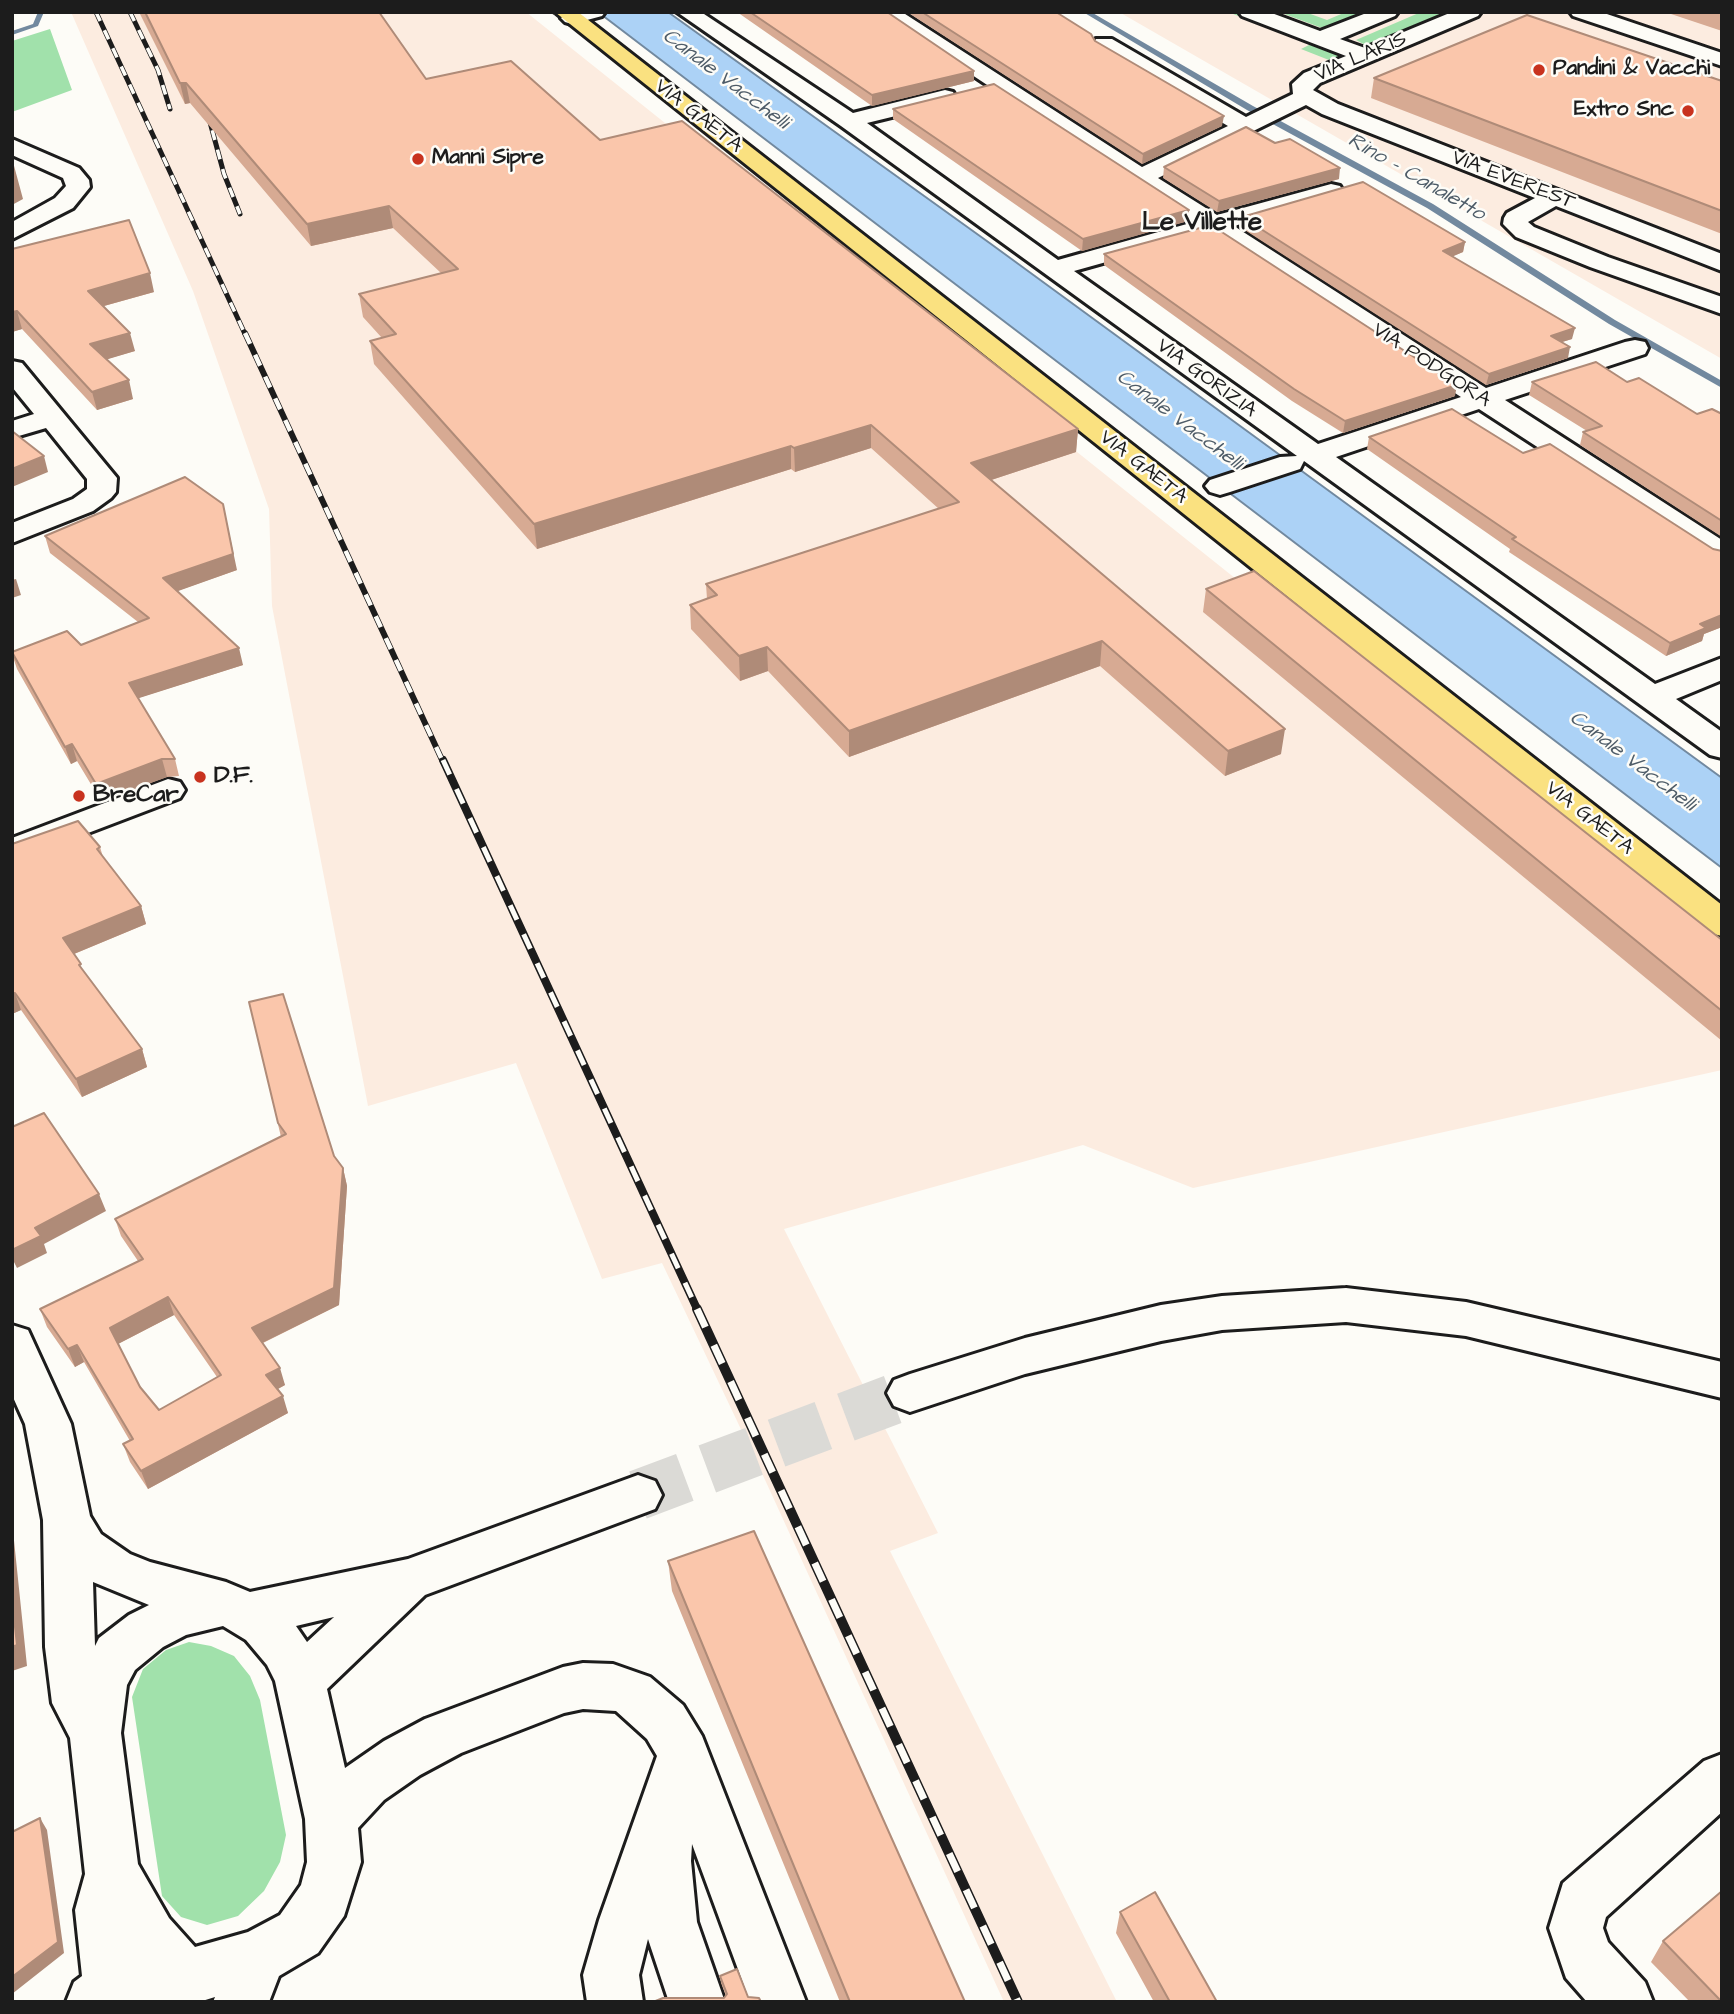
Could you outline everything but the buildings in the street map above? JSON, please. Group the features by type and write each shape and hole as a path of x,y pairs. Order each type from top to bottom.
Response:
{"main road":[{"name":"VIA GAETA","path":"578,14 1722,924"}],"street":[{"name":"VIA GORIZIA","path":"687,12 849,121 1053,269 1301,459 1722,748"},
{"name":"VIA PODGORA","path":"887,12 1722,554"},
{"path":"1249,12 1366,56"},
{"name":"VIA LARIS","path":"1320,39 1388,12"},
{"name":"VIA LARIS","path":"1306,96 1302,90 1303,84 1471,12"},
{"path":"1580,12 1722,60"},
{"path":"1642,12 1722,39"},
{"path":"1104,44 1245,126"},
{"path":"849,121 998,85"},
{"path":"1141,177 1306,96"},
{"name":"VIA EVEREST","path":"1306,96 1330,109 1722,263"},
{"path":"12,146 71,173 77,180 78,187 64,203 12,234"},
{"path":"1053,269 1352,186"},
{"path":"1556,197 1516,218 1515,224 1525,232 1705,305 1722,330"},
{"path":"12,234 42,245"},
{"path":"1220,486 1634,348"},
{"path":"12,369 102,478 102,492 83,505 12,534"},
{"path":"12,430 50,418"},
{"path":"1651,698 1722,668"},
{"path":"12,851 168,790"},
{"path":"910,1393 1025,1356 1161,1323 1222,1313 1346,1305 1466,1318 1722,1381"},
{"path":"12,1343 48,1424 67,1520 70,1647 77,1703 95,1733"},
{"path":"67,1520 84,1549 113,1569 143,1582 237,1609 263,1624 285,1649 300,1681 331,1819 334,1862 325,1897 299,1934 250,1979 178,1973 106,1998 102,1910 112,1874 95,1733 102,1682 117,1654 146,1631 176,1615 237,1609 408,1580 638,1495"},
{"path":"300,1681 408,1580"},
{"path":"331,1819 366,1783 402,1758 443,1736 563,1690 583,1686 613,1687 632,1693 665,1722 684,1753 778,2002"},
{"path":"615,2002 611,1975 626,1920 684,1753"},
{"path":"1625,2002 1586,1959 1576,1928 1582,1902 1722,1778"},
{"path":"667,1802 664,1861 670,1922 697,2002"},
{"path":"112,1874 128,1895 150,1937 178,1973"}],"shaded area":[{"path":"71,12 526,12 1722,967 1722,1070 1193,1188 1083,1145 784,1229 938,1533 890,1551 1117,2002 1004,2002 766,1482 662,1263 602,1279 516,1063 368,1106 272,606 269,509 193,291"},
{"path":"1119,12 1722,12 1722,359"}],"green space":[{"path":"1228,12 1235,12 1349,56 1334,62 1301,49 1311,44"},
{"path":"1279,12 1305,12 1327,20 1346,12 1365,12 1322,28"},
{"path":"1421,12 1451,12 1369,47 1356,40"},
{"path":"50,29 72,90 12,112 12,41"},
{"path":"189,1642 211,1646 234,1656 250,1676 260,1700 286,1835 280,1862 264,1891 238,1916 207,1925 181,1917 162,1896 132,1697 143,1669 166,1650"}],"water":[{"name":"Canale Vacchelli","path":"598,12 668,12 991,244 1722,778 1722,868"}],"waterway":[{"path":"12,33 36,25 41,12"},
{"name":"Rino - Canaletto","path":"1086,12 1250,108 1430,206 1612,322 1722,385"}],"tunnel":[{"path":"638,1495 910,1393"}],"railway":[{"path":"96,12 245,334"},
{"path":"130,12 158,70 170,109"},
{"path":"207,111 224,174 240,214"},
{"path":"245,333 443,762"},
{"path":"443,760 698,1311"},
{"path":"697,1309 1018,2002"}],"place":[{"name":"Pandini & Vacchi","path":"1539,70"},
{"name":"Extro Snc","path":"1688,111"},
{"name":"Manni Sipre","path":"418,159"},
{"name":"D.F.","path":"200,777"},
{"name":"BreCar","path":"79,796"}],"district":[{"name":"Le Villette","path":"1202,224"}]}
